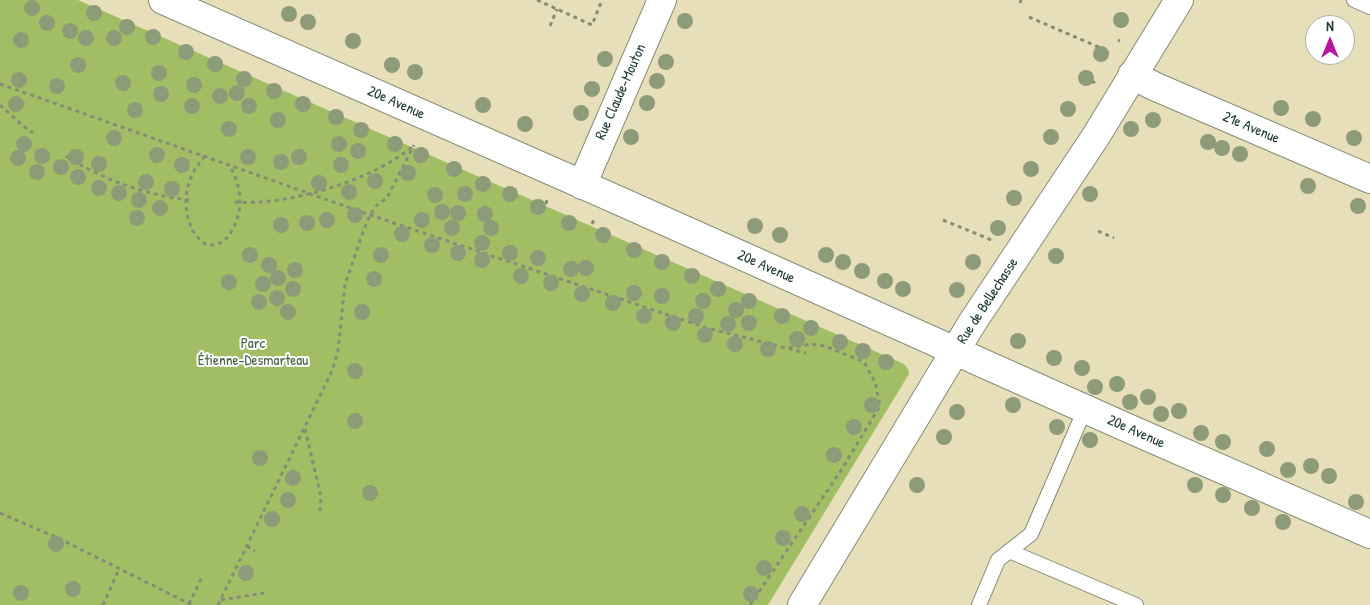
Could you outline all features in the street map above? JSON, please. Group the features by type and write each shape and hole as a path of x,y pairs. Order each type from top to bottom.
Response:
{"street":[{"name":"20e Avenue","path":"163,0 1370,534"},
{"name":"Rue Claude-Mouton","path":"582,185 662,0"},
{"name":"Rue de Bellechasse","path":"802,605 972,323 1096,136 1179,0"},
{"name":"21e Avenue","path":"1132,75 1370,179"}],"lane":[{"path":"1354,0 1370,7"},
{"path":"979,605 998,560 1031,534 1085,409"},
{"path":"1010,551 1136,605"}],"path":[{"path":"536,0 592,24 602,0"},
{"path":"550,26 557,9"},
{"path":"1029,17 1110,52"},
{"path":"0,84 370,215 707,328 806,353"},
{"path":"0,106 34,133"},
{"path":"218,605 336,362 345,285 370,215 377,205 387,198 414,145 402,156 369,174 325,189 286,198 235,202"},
{"path":"66,156 98,175 136,189 188,200"},
{"path":"205,156 196,166 186,190 188,219 194,232 201,241 207,244 222,241 230,235 237,218 240,202 235,177 230,165"},
{"path":"943,220 994,241"},
{"path":"1098,231 1114,238"},
{"path":"750,605 842,469 880,406 875,382 864,362 824,346 811,344 787,349"},
{"path":"305,428 321,497 320,512"},
{"path":"0,513 58,538 191,604 202,577"},
{"path":"247,546 255,551"},
{"path":"103,605 119,568"},
{"path":"220,600 264,593"}],"green space":[{"name":"Parc Étienne-Desmarteau","path":"0,0 78,0 904,364 909,374 768,605 0,605"}]}
